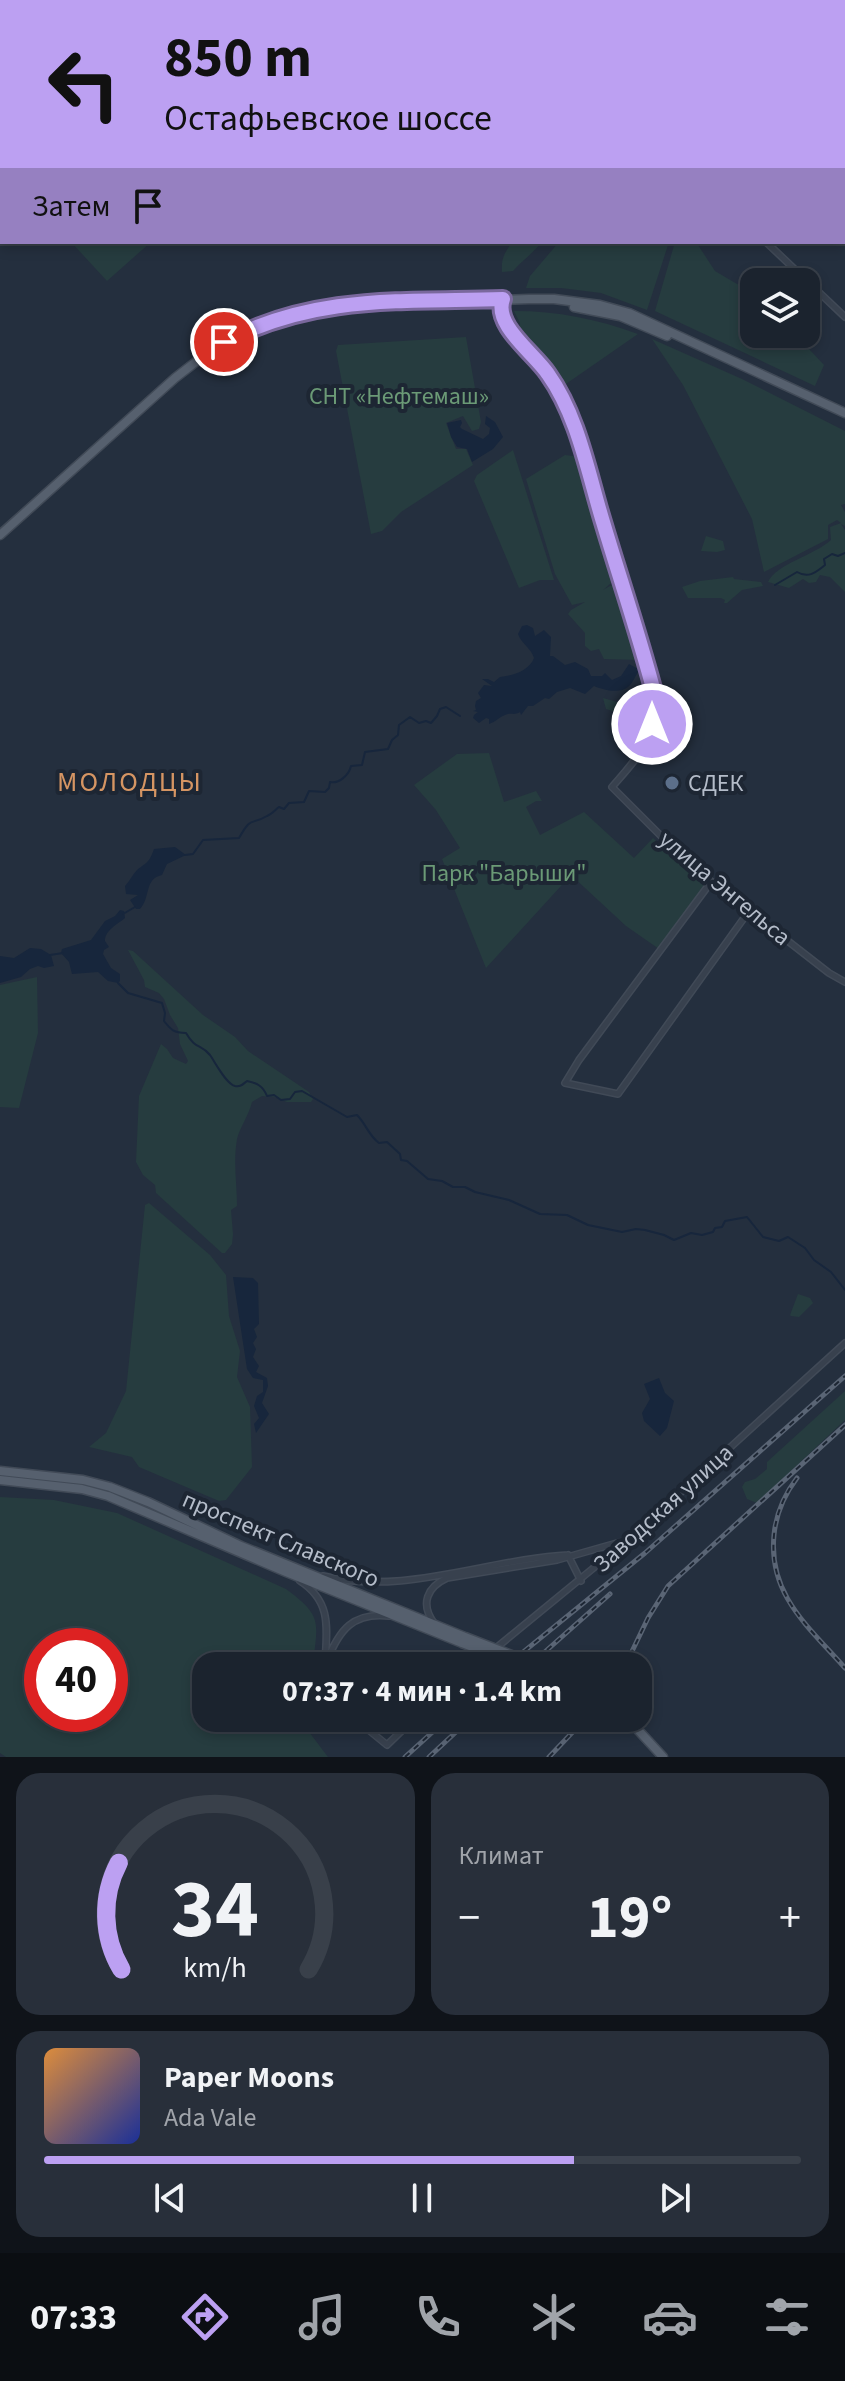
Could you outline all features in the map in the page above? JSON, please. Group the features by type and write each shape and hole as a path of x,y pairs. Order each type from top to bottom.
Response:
{"main road":[{"path":"0,538 175,378 206,354 245,332 288,316 328,306 554,299 619,309 845,416"},
{"name":"проспект Славского","path":"0,1471 70,1478 110,1487 398,1617 499,1652"},
{"name":"проспект Славского","path":"0,1480 60,1486 108,1496 438,1627 490,1652"},
{"path":"640,1732 663,1757"},
{"path":"648,1732 670,1757"}],"street":[{"path":"768,244 845,317"},
{"name":"улица Энгельса","path":"502,302 503,322 543,367 568,412 654,692 655,713 645,748 612,787 689,864 845,982"},
{"path":"711,882 565,1083 618,1094 749,911"},
{"name":"Заводская улица","path":"492,1652 635,1534 845,1343"},
{"path":"438,1627 428,1615 426,1601 430,1590 447,1578 535,1564 616,1544 635,1534"},
{"path":"287,1569 351,1581 379,1581 415,1579 568,1555"},
{"path":"568,1555 581,1581"},
{"path":"287,1569 308,1586 322,1604 328,1636 325,1666 334,1643 347,1626 370,1616 398,1617"},
{"path":"371,1732 387,1745 400,1732"}],"green space":[{"path":"73,244 149,244 107,281"},
{"path":"511,244 540,244 513,271 502,272 505,252"},
{"path":"557,244 668,244 647,310 601,293 526,288 530,276"},
{"path":"674,244 697,244 715,271 740,286 740,348 808,348 824,365 815,386 655,311"},
{"path":"514,311 577,317 638,334 563,386 520,333 520,323"},
{"name":"СНТ «Нефтемаш»","path":"466,337 481,422 479,429 472,431 463,416 446,423 456,449 466,449 473,465 401,512 382,531 371,534 336,351 338,345"},
{"path":"652,339 742,379 845,431 845,504 841,505 845,512 845,526 841,524 845,530 845,592 830,577 820,575 816,582 809,583 803,579 789,588 768,582 779,570 831,540 830,527 841,523 837,520 828,525 828,539 764,572 752,519 683,385"},
{"path":"513,450 554,580 540,580 519,588 474,481 477,475"},
{"path":"565,455 581,457 617,578 603,590 617,582 642,660 604,659 599,649 591,651 585,646 585,633 568,614 585,602 572,605 555,574 526,479"},
{"path":"706,536 723,541 725,550 701,551"},
{"path":"733,577 761,582 763,586 742,590 727,603 721,598 688,598 682,587 700,581"},
{"path":"644,690 647,690 653,704 649,722 640,719 638,713 628,716 606,709 603,698 621,703 626,697 639,702"},
{"name":"Парк \"Барыши\"","path":"489,753 504,802 536,791 542,801 526,807 540,835 584,812 634,858 653,838 699,882 708,884 659,949 626,926 571,875 486,968 442,859 460,848 436,810 414,785 457,754"},
{"path":"128,950 133,951 203,1015 235,1037 248,1051 309,1092 313,1099 311,1102 287,1102 262,1096 252,1102 237,1139 237,1206 231,1210 232,1244 225,1253 156,1193 155,1185 143,1175 136,1162 139,1096 161,1044 173,1058 186,1064 188,1061 180,1044 178,1028 164,999 159,993 145,987"},
{"path":"37,977 38,1033 19,1108 0,1107 0,985"},
{"path":"149,1203 210,1255 226,1275 229,1316 240,1351 237,1377 250,1407 252,1467 226,1500 219,1501 139,1467 132,1457 89,1447 106,1433 126,1391 145,1205"},
{"path":"798,1294 810,1298 813,1303 799,1317 791,1316 790,1315"},
{"path":"845,1391 845,1420 757,1503 747,1499 742,1487 745,1482 755,1479 767,1469 767,1462"},
{"path":"0,1473 66,1480 104,1489 152,1507 214,1538 126,1501 0,1478"},
{"path":"0,1497 54,1500 117,1513 286,1589 312,1614 316,1630 314,1652 192,1652 192,1732 309,1732 328,1757 6,1757 0,1753"}],"water":[{"path":"486,416 495,422 503,437 493,449 472,462 467,449 457,447 447,423 461,420 462,429 483,439 490,428 485,424"},
{"path":"522,626 533,628 535,636 544,630 551,637 550,656 565,665 575,662 588,669 591,676 605,673 612,680 621,676 629,664 640,670 625,689 611,691 594,686 585,694 570,688 528,706 521,715 520,712 507,714 489,724 486,718 479,723 473,718 478,712 473,711 476,710 476,701 481,698 478,693 484,685 492,686 482,679 494,682 500,677 520,672 534,658 518,634"},
{"path":"175,847 186,855 167,864 162,875 150,884 140,909 136,909 130,900 138,895 126,894 125,886 149,860 154,849"},
{"path":"120,910 124,911 125,918 107,934 105,941 109,947 103,954 111,968 120,974 120,981 108,981 98,972 72,974 69,962 61,953 62,949 91,940 105,921"},
{"path":"30,948 41,949 51,955 54,966 38,966 21,977 0,983 0,956 14,958"},
{"path":"233,1277 253,1278 258,1283 259,1324 254,1329 257,1337 253,1343 256,1349 253,1357 259,1366 256,1372 267,1378 268,1386 262,1403 269,1414 256,1433 254,1424 259,1418 254,1406 257,1396 263,1392 263,1380 253,1378 247,1369"},
{"path":"659,1378 665,1393 674,1401 667,1428 660,1436 644,1421 642,1413 650,1399 644,1384"}],"waterway":[{"path":"775,585 797,572 812,574 825,565 824,559 832,554 838,556 845,553"},
{"path":"185,855 193,854 203,840 239,838 249,824 279,807 284,809 289,803 304,802 309,791 325,792 330,782 343,778 351,766 362,765 365,752 388,749 398,735 399,725 410,717 419,723 431,723 440,709 446,707 460,716"},
{"path":"123,914 135,907"},
{"path":"50,955 63,953"},
{"path":"118,983 128,993 162,1003 166,1024 176,1032 186,1033 207,1051 224,1077 235,1086 247,1081 254,1083 262,1087 267,1096 274,1095 281,1100 290,1099 295,1092 302,1091 347,1117 357,1115 379,1143 387,1142 400,1154 401,1160 407,1161 428,1179 509,1200 540,1214 567,1215 588,1225 622,1232 645,1230 674,1240 691,1233 702,1235 713,1232 725,1221 747,1217 763,1237 779,1241 788,1237 805,1248 845,1290"}],"railway":[{"path":"523,1652 645,1553 845,1376"},
{"path":"632,1652 668,1586 845,1425"},
{"path":"797,1478 781,1505 775,1527 774,1556 778,1575 794,1609 845,1668"},
{"path":"545,1652 610,1594"},
{"path":"405,1757 433,1732"},
{"path":"429,1757 456,1732"},
{"path":"549,1757 573,1732"}],"place":[{"name":"СДЕК","path":"672,783"}],"district":[{"name":"МОЛОДЦЫ","path":"130,781"}],"route":[{"path":"224,342 266,323 328,306 503,299 500,309 503,322 553,381 583,454 654,692 656,701 652,724"}]}
